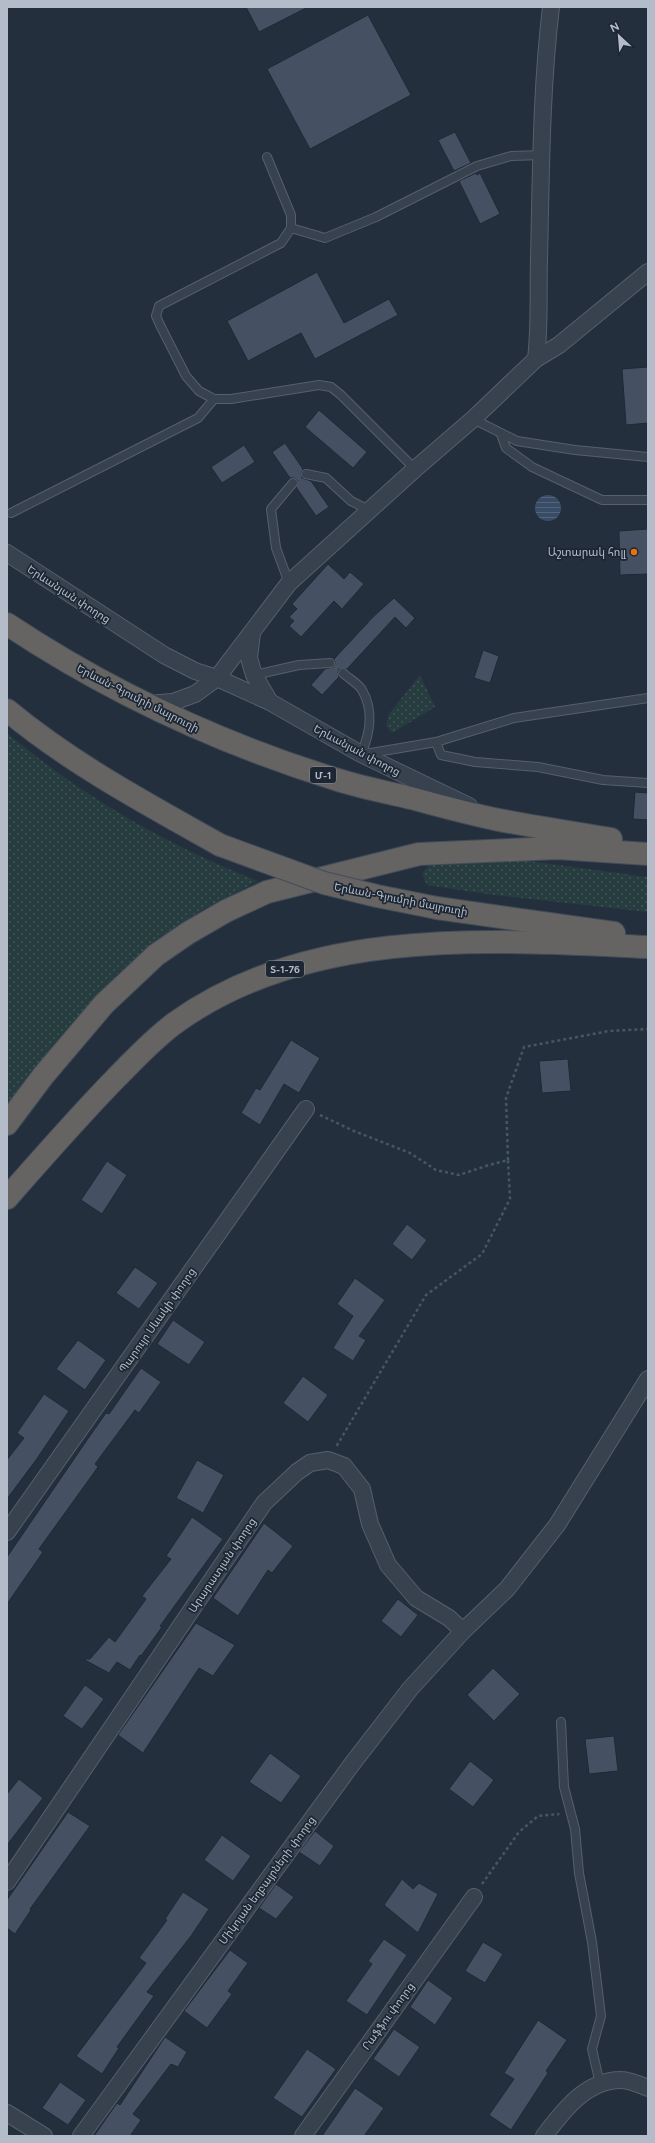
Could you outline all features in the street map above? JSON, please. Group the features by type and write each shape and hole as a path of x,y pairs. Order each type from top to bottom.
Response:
{"highway":[{"name":"Երևան-Գյումրի մայրուղի","path":"7,624 46,650 146,704 193,727 335,780 499,820 648,846"},
{"name":"Երևան-Գյումրի մայրուղի","path":"7,710 30,729 108,782 220,845 324,883 377,896 437,908 648,938"},
{"path":"7,1124 78,1034 104,1004 156,955 188,933 226,911 267,892 419,854 557,848 648,854"},
{"name":"Տ-1-76","path":"7,1198 61,1136 152,1042 198,1007 225,992 257,978 339,956 434,942 517,942 648,947"}],"street":[{"path":"536,360 539,332 545,73 551,7"},
{"path":"146,704 173,702 195,694 216,678 289,584 414,469 473,419 536,360 560,345 648,272"},
{"name":"Երևանյան փողոց","path":"7,553 164,654 195,671 216,678 270,702 361,754 499,820"},
{"path":"252,631 249,658 254,675 270,702"},
{"name":"Պարույր Սևակի փողոց","path":"7,1532 306,1109"},
{"name":"Միկոյան եղբայրների փողոց","path":"81,2136 352,1764 410,1689 463,1631 507,1590 557,1525 648,1379"},
{"path":"328,1460 344,1466 362,1489 370,1524 388,1565 416,1598 449,1618 463,1631"},
{"name":"Արարատյան փողոց","path":"7,1882 264,1503 297,1472 310,1463 328,1460"},
{"name":"Րաֆֆու փողոց","path":"303,2136 474,1897"},
{"path":"544,2136 569,2106 581,2095 600,2084 622,2080 648,2088"},
{"path":"7,2113 44,2136"}],"lane":[{"path":"291,228 325,238 376,217 477,166 511,156 542,155"},
{"path":"267,157 291,215 291,228 281,243 159,306 156,316 186,376 198,391 214,399 231,399 319,385 331,387 341,395 414,469"},
{"path":"11,513 198,418 214,399"},
{"path":"473,419 518,441 575,450 648,457"},
{"path":"501,434 506,448 532,467 602,500 648,500"},
{"path":"306,474 326,478 351,501 369,510"},
{"path":"289,584 276,548 271,509 293,483"},
{"path":"254,675 299,665 330,663"},
{"path":"343,673 362,689 370,716 367,741 361,754"},
{"path":"361,754 436,742 514,718 648,698"},
{"path":"436,742 441,755 475,762 538,766 603,780 648,783"},
{"path":"561,1722 564,1787 575,1829 579,1874 592,1942 601,2016 592,2049 600,2084"}],"path":[{"path":"328,1460 426,1295 482,1254 510,1199 506,1098 524,1047 609,1031 648,1029"},
{"path":"306,1109 354,1131 410,1153 436,1170 459,1175 489,1164 508,1160"},
{"path":"474,1897 519,1832 538,1816 558,1814 575,1829"}],"green space":[{"path":"420,675 435,707 392,733 386,726 389,714"},
{"path":"7,733 65,778 126,817 190,851 258,881 213,904 186,920 159,938 134,959 88,1005 46,1055 7,1107"},
{"path":"506,858 648,877 648,912 486,894 427,885 422,874 429,865 444,862"}],"water":[{"path":"548,495 557,499 561,508 557,517 548,521 539,517 535,508 539,499"}],"building":[{"path":"246,7 308,7 259,32"},
{"path":"368,15 411,95 310,149 267,69"},
{"path":"455,132 471,163 454,171 438,140"},
{"path":"476,173 477,175 480,173 500,214 480,224 459,181"},
{"path":"317,272 344,323 389,299 398,315 315,359 301,333 248,361 227,321"},
{"path":"648,367 648,423 626,425 622,369"},
{"path":"319,410 367,452 353,468 305,427"},
{"path":"285,443 303,469 301,473 302,478 311,481 329,507 316,516 296,487 298,481 294,478 290,478 272,452"},
{"path":"244,445 255,462 222,483 211,467"},
{"name":"Աշտարակ հոլլ","path":"648,529 648,574 620,575 619,531"},
{"path":"328,564 344,579 350,572 364,584 342,609 334,601 301,637 289,626 294,621 289,617 297,609 292,604"},
{"path":"394,598 415,618 406,628 395,617 347,669 339,669 339,677 322,695 311,685 325,669 333,667 335,663 334,659 373,617"},
{"path":"483,650 499,656 490,683 474,678"},
{"path":"635,792 648,793 648,820 633,819"},
{"path":"291,1040 320,1058 299,1093 284,1084 260,1125 241,1113 256,1088 260,1090"},
{"path":"568,1059 571,1091 542,1093 539,1061"},
{"path":"107,1161 127,1175 102,1214 81,1200"},
{"path":"407,1224 427,1240 412,1260 392,1244"},
{"path":"135,1267 158,1283 139,1309 116,1293"},
{"path":"355,1278 385,1300 359,1336 366,1340 353,1361 333,1348 353,1316 337,1304"},
{"path":"173,1320 205,1342 189,1365 157,1344"},
{"path":"78,1340 106,1360 85,1390 56,1369"},
{"path":"141,1368 161,1382 139,1413 135,1410 95,1464 98,1467 39,1549 43,1552 7,1604 7,1557 106,1413 109,1414"},
{"path":"303,1376 328,1395 308,1422 283,1403"},
{"path":"44,1394 69,1411 36,1460 7,1499 7,1460 24,1438 17,1433"},
{"path":"197,1460 224,1475 203,1513 176,1498"},
{"path":"192,1517 223,1539 160,1626 162,1627 141,1656 140,1655 130,1670 117,1662 109,1673 83,1659 90,1659 109,1637 115,1642 146,1599 142,1596 171,1559 166,1556"},
{"path":"264,1523 293,1546 272,1573 268,1570 238,1616 213,1598"},
{"path":"398,1599 418,1615 401,1637 381,1621"},
{"path":"196,1623 235,1645 213,1676 199,1668 143,1753 118,1735"},
{"path":"493,1668 520,1694 494,1721 467,1695"},
{"path":"85,1685 104,1699 82,1729 63,1716"},
{"path":"614,1736 618,1771 589,1774 585,1739"},
{"path":"270,1753 301,1776 281,1803 249,1782"},
{"path":"470,1761 494,1780 473,1807 449,1789"},
{"path":"19,1779 43,1798 7,1845 7,1794"},
{"path":"68,1812 90,1826 30,1909 31,1910 15,1934 7,1928 7,1900"},
{"path":"315,1831 334,1846 320,1866 299,1852"},
{"path":"222,1835 251,1856 233,1881 204,1860"},
{"path":"402,1879 413,1889 419,1883 438,1894 418,1933 384,1905"},
{"path":"276,1884 294,1897 276,1919 259,1908"},
{"path":"183,1892 209,1909 191,1936 147,1992 154,1996 117,2047 119,2048 102,2074 76,2056 146,1963 139,1958 167,1920 165,1919"},
{"path":"384,1939 407,1955 367,2015 346,2001 372,1964 368,1961"},
{"path":"483,1942 503,1954 485,1983 465,1971"},
{"path":"230,1950 248,1963 228,1991 232,1994 207,2028 184,2011"},
{"path":"428,1980 453,1998 435,2025 410,2007"},
{"path":"538,2020 567,2040 546,2071 548,2073 511,2130 489,2115 514,2079 504,2073"},
{"path":"394,2029 420,2047 399,2077 373,2059"},
{"path":"165,2037 187,2052 178,2067 171,2064 133,2114 141,2120 130,2136 94,2136 117,2103 120,2105"},
{"path":"307,2049 336,2069 302,2117 273,2098"},
{"path":"60,2082 86,2100 68,2125 42,2108"},
{"path":"355,2088 384,2108 364,2136 322,2136"}],"place":[{"name":"Աշտարակ հոլլ","path":"634,552"}]}
